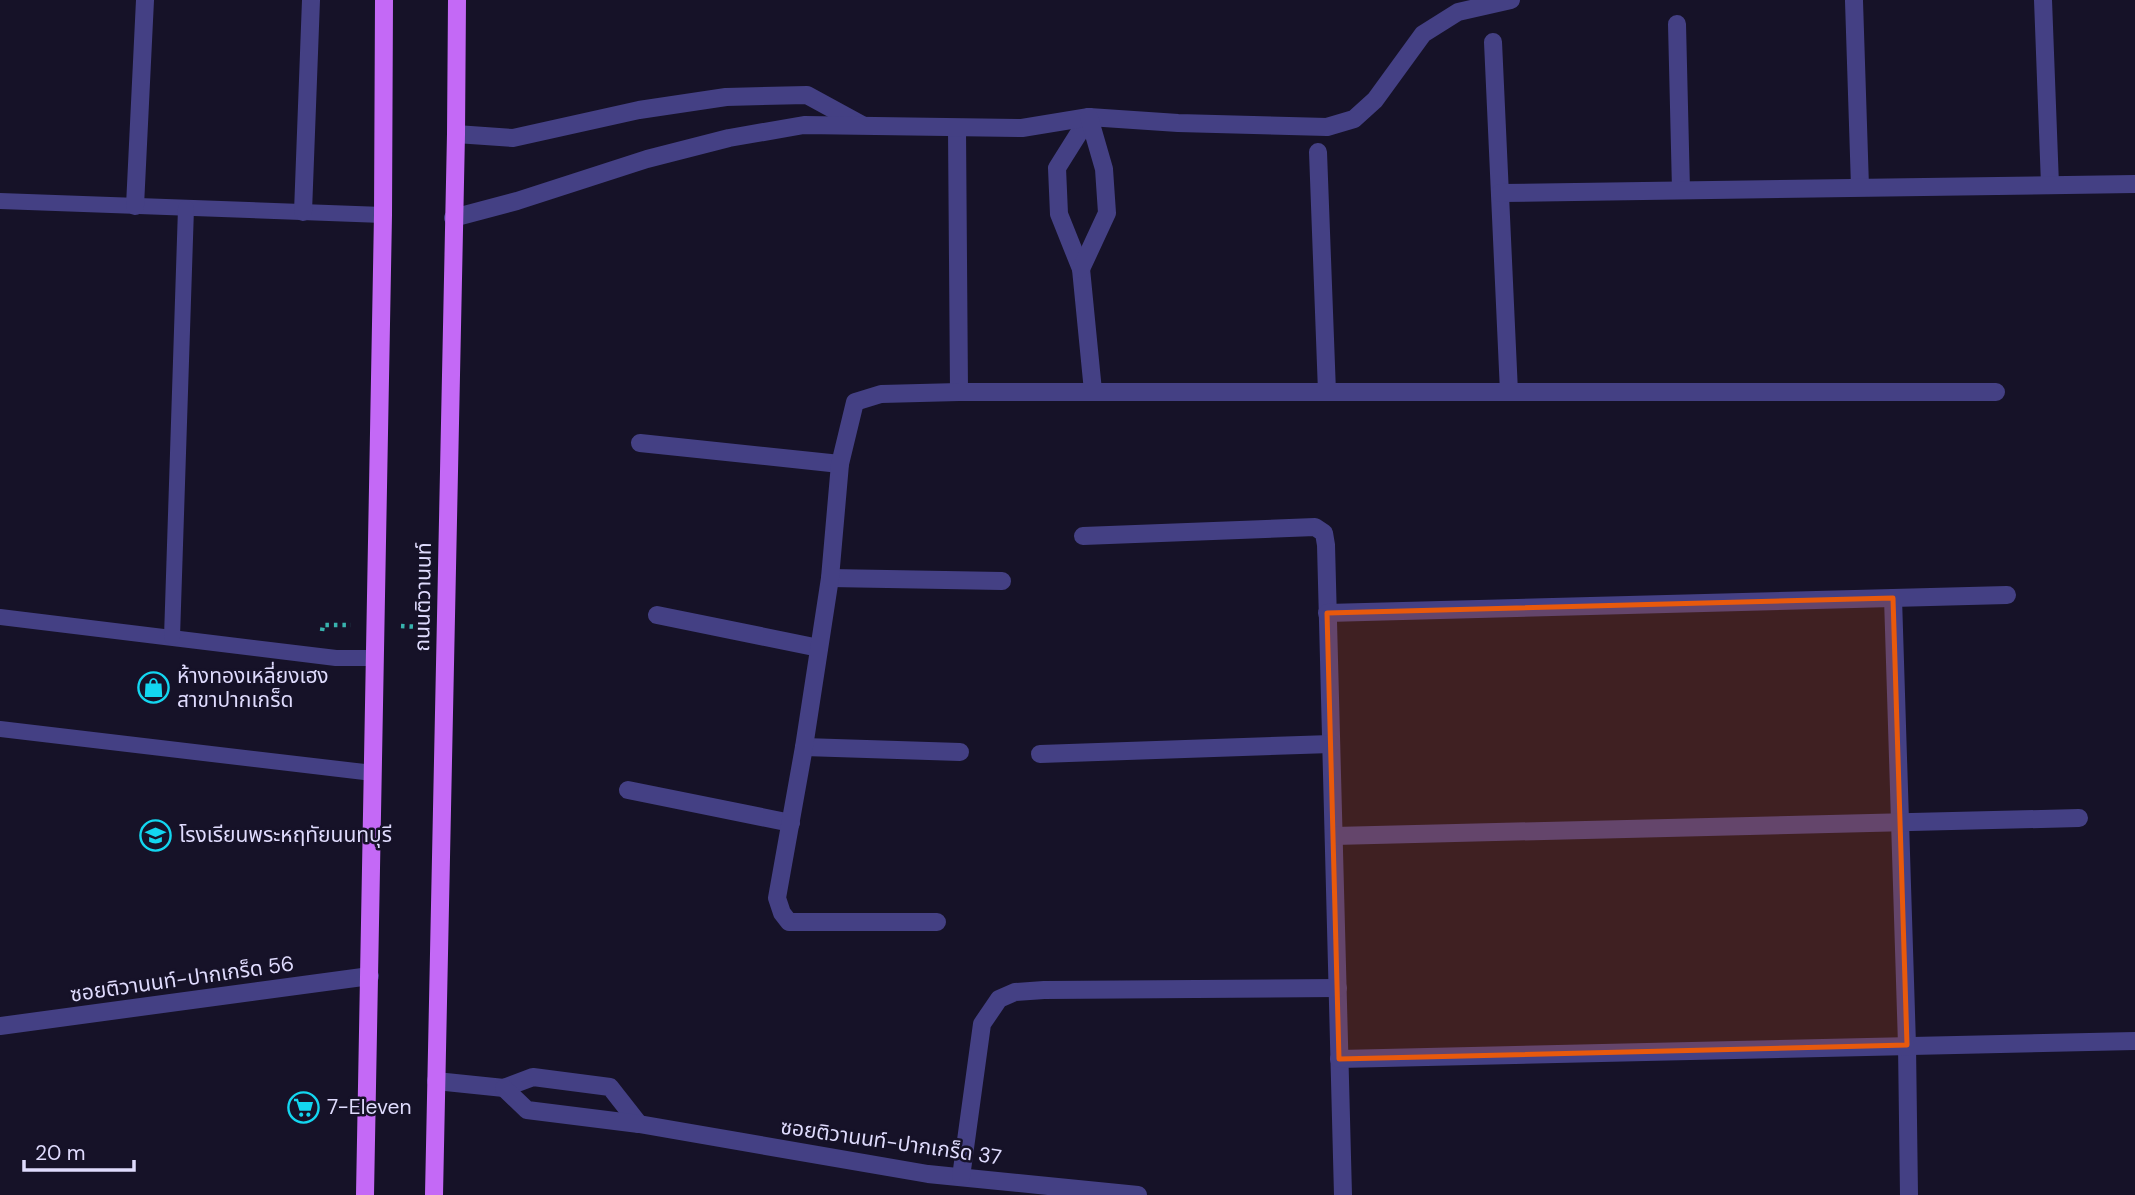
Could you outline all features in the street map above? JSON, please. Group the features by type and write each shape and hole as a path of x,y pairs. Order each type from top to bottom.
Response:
{"main road":[{"path":"365,1195 383,215 384,0"},
{"name":"ถนนติวานนท์","path":"434,1195 457,0"}],"street":[{"path":"135,206 145,0"},
{"path":"303,212 312,0"},
{"path":"453,218 517,201 647,159 729,138 804,125 1023,128 1088,117 1178,123 1327,127 1354,119 1375,100 1423,34 1458,12 1511,0"},
{"path":"2043,0 2050,185"},
{"path":"1854,1 1860,187"},
{"path":"1677,24 1681,190"},
{"path":"1493,42 1509,392"},
{"path":"456,134 513,138 639,110 714,99 807,95 865,127"},
{"path":"1088,117 1057,167 1059,214 1081,269 1093,391"},
{"path":"1081,269 1107,214 1104,169 1088,117"},
{"path":"957,128 959,392"},
{"path":"1318,152 1327,392"},
{"path":"1500,193 2135,184"},
{"path":"937,922 789,922 782,913 778,898 830,578 840,464 855,402 881,394 959,392 1996,392"},
{"path":"640,443 840,464"},
{"path":"1083,536 1315,527 1324,533 1343,1195"},
{"path":"830,578 1002,581"},
{"path":"1327,613 2007,595"},
{"path":"1893,598 1909,1195"},
{"path":"657,615 819,648"},
{"path":"1040,754 1331,744"},
{"path":"804,747 960,752"},
{"path":"628,790 791,823"},
{"path":"1334,836 2079,818"},
{"name":"ซอยติวานนท์-ปากเกร็ด 56","path":"0,1027 370,976"},
{"path":"961,1177 982,1024 999,999 1015,992 1044,990 1338,988"},
{"path":"1339,1059 2135,1041"},
{"path":"436,1081 504,1088 533,1077 610,1087 639,1124"},
{"name":"ซอยติวานนท์-ปากเกร็ด 37","path":"504,1088 527,1110 639,1124 928,1174 1138,1195"}],"lane":[{"path":"0,201 383,215"},
{"path":"172,637 186,208"},
{"path":"0,617 336,658 375,658"},
{"path":"0,729 373,774"}],"highlighted area":[{"path":"1893,598 1907,1045 1339,1059 1327,613"}],"place":[{"name":"ห้างทองเหลี่ยงเฮง สาขาปากเกร็ด","path":"154,688"},
{"name":"โรงเรียนพระหฤทัยนนทบุรี","path":"156,835"},
{"name":"7-Eleven","path":"304,1107"}]}
